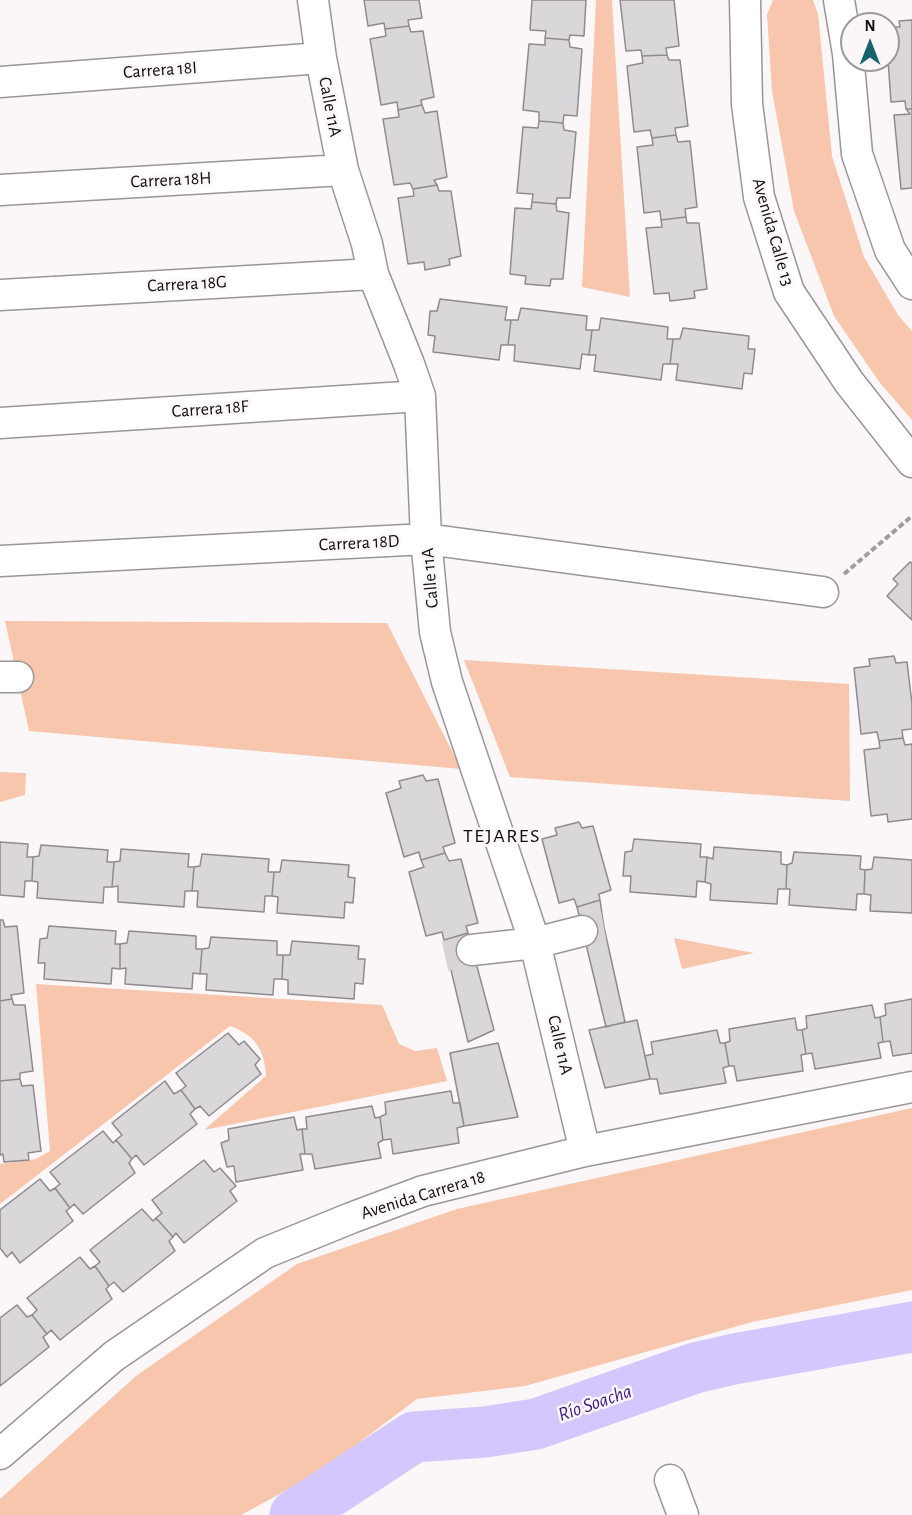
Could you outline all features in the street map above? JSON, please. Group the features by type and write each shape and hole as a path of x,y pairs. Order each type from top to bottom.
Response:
{"street":[{"name":"Calle 11A","path":"314,0 321,58 343,170 367,244 373,274 420,396 426,539 435,632 447,682 535,943 585,1151"},
{"name":"Avenida Calle 13","path":"745,0 747,104 759,197 789,292 849,382 912,462"},
{"path":"839,0 848,54 857,154 890,250 912,284"},
{"name":"Carrera 18I","path":"0,82 321,58"},
{"name":"Carrera 18H","path":"0,190 343,170"},
{"name":"Carrera 18G","path":"0,295 373,274"},
{"name":"Carrera 18F","path":"0,423 420,396"},
{"name":"Carrera 18D","path":"0,561 426,539 823,592"},
{"path":"472,950 535,943 582,931"},
{"name":"Avenida Carrera 18","path":"0,1454 114,1356 265,1253 351,1218 423,1191 585,1151 912,1087"},
{"path":"670,1480 683,1515"}],"path":[{"path":"823,592 912,516"}],"shaded area":[{"path":"596,0 612,0 630,297 582,287"},
{"path":"773,0 813,0 818,14 832,156 864,257 898,315 912,331 912,420 880,383 834,316 794,211 772,91 767,15"},
{"path":"5,621 387,623 461,769 29,731"},
{"path":"464,660 849,684 850,801 510,777"},
{"path":"0,772 26,773 25,795 0,802"},
{"path":"674,938 754,953 682,969"},
{"path":"36,984 382,1005 399,1044 415,1051 437,1048 447,1081 204,1130 266,1076 261,1051 257,1045 246,1034 230,1026 0,1204 0,1164 36,1159 50,1151"},
{"path":"912,1108 912,1290 752,1322 525,1386 417,1399 320,1472 241,1515 0,1515 0,1499 136,1376 297,1264 457,1209"}],"building":[{"path":"364,0 419,0 422,18 408,20 409,26 385,29 384,23 368,26"},
{"path":"532,0 586,0 584,36 570,35 569,40 545,38 546,31 530,30"},
{"path":"620,0 674,0 679,46 666,48 667,55 642,56 641,50 626,51"},
{"path":"912,20 912,109 906,109 905,101 891,102 889,72 900,72 900,21"},
{"path":"409,26 411,32 423,31 434,97 421,100 422,105 398,110 397,102 381,105 370,39 386,36 385,29"},
{"path":"545,38 569,40 570,47 582,49 577,116 564,115 563,123 539,121 539,112 523,110 529,44 545,45"},
{"path":"667,55 669,60 680,60 688,126 675,128 676,135 652,138 650,130 634,132 627,66 643,63 642,56"},
{"path":"422,105 425,113 437,111 447,177 434,180 437,185 413,189 410,183 394,185 383,119 399,117 398,110"},
{"path":"906,109 912,109 912,188 901,189 894,115 910,114"},
{"path":"539,121 563,123 564,130 576,132 570,198 557,198 556,204 532,202 533,194 517,193 523,127 538,128"},
{"path":"676,135 678,142 690,141 697,207 685,209 686,217 661,220 660,211 644,213 637,147 653,145 652,138"},
{"path":"437,185 439,191 451,191 461,256 449,259 450,265 425,270 424,262 408,264 398,198 414,196 413,189"},
{"path":"532,202 556,204 557,211 569,213 563,279 551,279 550,286 525,284 526,276 510,274 515,208 531,209"},
{"path":"686,217 687,223 699,223 707,289 694,291 695,298 670,301 669,293 654,294 646,228 662,227 661,220"},
{"path":"440,299 507,307 505,320 511,320 508,345 501,345 499,360 433,352 435,336 428,335 430,311 437,311"},
{"path":"521,308 587,316 586,330 592,330 589,355 582,354 580,369 514,361 515,345 508,345 511,320 518,320"},
{"path":"601,318 668,327 667,339 673,339 670,364 663,364 661,380 594,371 596,355 589,355 592,330 599,330"},
{"path":"683,328 749,336 748,349 755,349 752,374 744,373 742,389 676,380 678,364 670,364 673,339 680,339"},
{"path":"910,562 912,563 912,620 887,596 898,584 893,579"},
{"path":"894,656 896,663 907,662 912,704 912,729 902,730 903,738 879,741 877,732 861,734 854,668 870,666 869,659"},
{"path":"903,738 905,745 912,744 912,819 888,822 887,814 871,816 864,750 880,748 879,741"},
{"path":"423,775 426,781 438,779 455,843 443,847 445,853 421,860 419,852 404,857 386,793 401,788 399,781"},
{"path":"579,822 582,828 593,826 611,890 599,894 600,900 577,907 574,899 559,903 542,839 557,835 555,828"},
{"path":"634,839 701,844 700,857 707,857 705,882 697,881 696,897 630,892 631,876 623,876 625,852 632,851"},
{"path":"0,842 28,844 27,857 33,857 32,881 25,881 24,897 0,895"},
{"path":"41,845 108,850 107,862 114,862 112,887 104,887 103,903 37,898 38,882 32,881 33,857 39,856"},
{"path":"714,847 781,852 781,864 787,865 786,889 778,889 777,904 710,900 711,884 705,882 707,857 713,859"},
{"path":"121,849 189,854 188,867 194,867 192,891 185,891 184,907 118,902 118,886 112,887 114,862 120,861"},
{"path":"794,852 861,856 860,869 865,870 864,894 857,894 856,910 789,905 790,889 786,889 787,865 792,863"},
{"path":"445,853 449,861 461,859 478,923 466,926 468,933 444,940 442,932 426,936 409,872 424,867 421,860"},
{"path":"202,854 269,859 268,872 274,872 272,896 265,896 264,912 197,907 198,891 192,891 194,867 200,866"},
{"path":"874,857 912,860 912,913 870,911 871,895 864,894 865,870 872,869"},
{"path":"282,860 349,865 348,877 355,878 353,903 345,902 344,918 277,913 278,897 272,896 274,872 280,872"},
{"path":"600,900 625,1022 606,1027 577,907"},
{"path":"0,920 3,920 5,927 17,926 24,993 11,995 12,999 0,1001"},
{"path":"49,926 116,931 115,944 120,944 120,969 112,968 111,984 44,979 45,963 38,963 40,939 47,938"},
{"path":"129,931 196,936 196,949 202,949 200,974 193,973 192,989 125,984 126,968 120,969 120,944 127,943"},
{"path":"468,933 494,1030 468,1042 444,940"},
{"path":"211,937 277,941 277,955 283,955 282,979 274,979 273,995 206,990 207,974 200,974 202,949 209,948"},
{"path":"292,941 359,946 358,959 365,959 363,984 355,983 354,999 288,994 288,980 282,979 283,955 290,955"},
{"path":"12,999 14,1005 25,1005 33,1071 20,1073 20,1079 0,1081 0,1001"},
{"path":"912,999 912,1053 893,1056 890,1041 883,1042 880,1017 886,1015 885,1004"},
{"path":"872,1005 875,1018 880,1017 883,1042 878,1043 881,1058 815,1069 812,1053 806,1054 802,1030 807,1028 806,1016"},
{"path":"795,1018 797,1030 802,1030 806,1054 801,1055 803,1071 737,1081 734,1066 729,1066 725,1043 730,1041 729,1029"},
{"path":"637,1020 650,1079 605,1088 589,1030"},
{"path":"717,1030 720,1043 725,1043 729,1066 723,1068 726,1083 660,1094 657,1079 650,1079 645,1056 653,1054 651,1042"},
{"path":"228,1033 239,1045 244,1041 260,1059 255,1065 261,1074 209,1116 200,1106 195,1109 181,1090 186,1086 176,1073"},
{"path":"498,1043 518,1117 464,1126 450,1053"},
{"path":"20,1079 22,1086 33,1085 41,1151 28,1153 29,1160 4,1162 3,1154 0,1155 0,1081"},
{"path":"165,1081 174,1094 181,1090 195,1109 190,1114 197,1124 144,1165 136,1155 132,1159 116,1140 122,1135 112,1123"},
{"path":"451,1091 453,1103 460,1103 464,1126 457,1128 459,1143 393,1154 391,1139 383,1140 380,1117 386,1114 385,1102"},
{"path":"372,1106 375,1118 380,1117 383,1140 378,1143 381,1158 315,1169 312,1154 305,1154 302,1129 307,1129 306,1117"},
{"path":"294,1117 297,1130 302,1129 305,1154 300,1154 303,1170 236,1182 234,1166 227,1167 221,1143 229,1140 228,1129"},
{"path":"103,1131 113,1143 116,1140 132,1159 129,1163 135,1173 83,1214 74,1204 70,1208 55,1188 60,1184 50,1172"},
{"path":"204,1160 214,1172 220,1168 236,1186 230,1191 237,1201 184,1243 176,1233 173,1237 156,1218 162,1213 152,1200"},
{"path":"40,1179 50,1191 55,1188 70,1208 66,1211 73,1221 20,1263 12,1252 7,1257 0,1248 0,1210"},
{"path":"142,1209 153,1221 156,1218 173,1237 169,1241 175,1251 123,1292 114,1282 109,1286 95,1266 100,1262 90,1250"},
{"path":"80,1257 90,1269 95,1266 109,1286 106,1289 112,1299 60,1340 51,1330 47,1334 32,1315 37,1310 27,1298"},
{"path":"17,1305 27,1317 32,1315 47,1334 43,1337 49,1347 0,1386 0,1318"}],"waterway":[{"name":"Río Soacha","path":"295,1515 414,1437 485,1432 536,1424 695,1368 912,1327"}],"tunnel":[{"path":"582,931 604,927"},
{"path":"445,956 472,950"}],"district":[{"name":"TEJARES","path":"502,836"}]}
